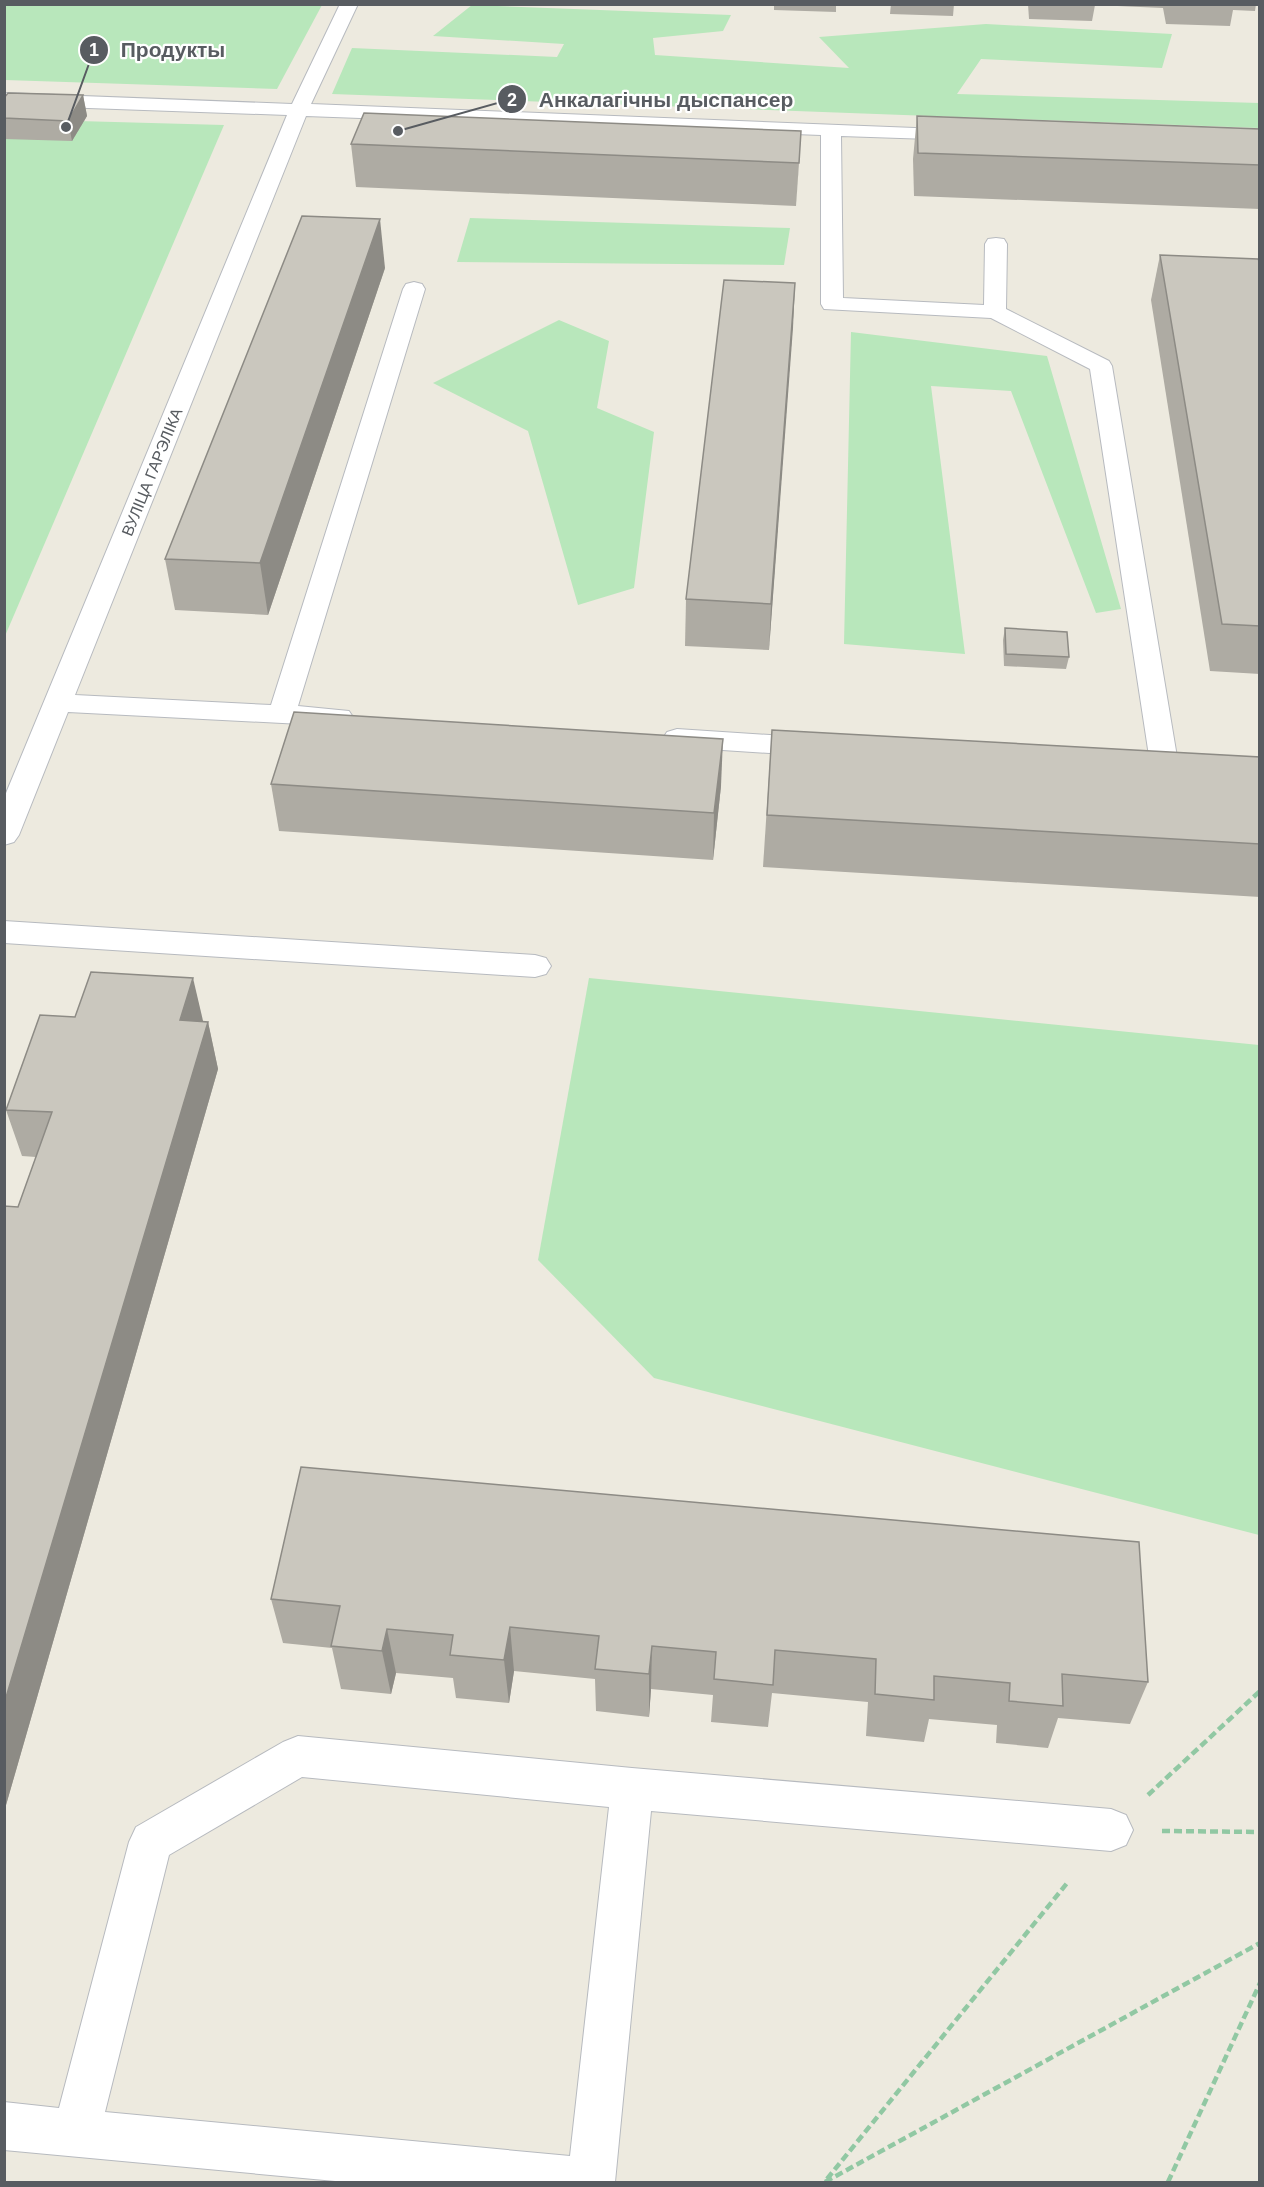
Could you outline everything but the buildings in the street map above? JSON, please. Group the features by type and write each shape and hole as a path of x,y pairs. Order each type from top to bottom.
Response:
{"street":[{"name":"ВУЛІЦА ГАРЭЛІКА","path":"4,835 299,109 349,4"},
{"path":"4,99 974,134"},
{"path":"831,129 832,304 994,312 1101,366 1165,769"},
{"path":"994,312 996,244"},
{"path":"282,714 414,289"},
{"path":"58,703 366,719"},
{"path":"652,737 843,749"},
{"path":"4,932 535,966"},
{"path":"76,2133 151,1842 298,1756 632,1789 1111,1830"},
{"path":"4,2126 591,2182 632,1789"}],"path":[{"path":"826,2181 1111,1830 1260,1691"},
{"path":"1111,1830 1260,1832"},
{"path":"826,2181 1260,1943"},
{"path":"1168,2182 1260,1983"}],"green space":[{"path":"5,4 322,5 277,89 5,80"},
{"path":"472,5 731,15 723,31 653,38 655,55 849,68 819,37 986,24 1172,34 1162,68 981,59 957,94 1259,103 1259,128 332,94 352,48 557,57 564,44 433,36"},
{"path":"5,119 224,125 5,636"},
{"path":"470,218 790,228 784,265 457,262"},
{"path":"559,320 609,341 597,408 654,432 634,588 578,605 528,431 433,383"},
{"path":"851,332 1047,356 1121,609 1096,613 1011,391 931,386 965,654 844,644"},
{"path":"589,978 1259,1045 1259,1535 654,1378 538,1260"}],"place":[{"name":"Продукты","path":"66,127"},
{"name":"Анкалагічны дыспансер","path":"398,131"}]}
